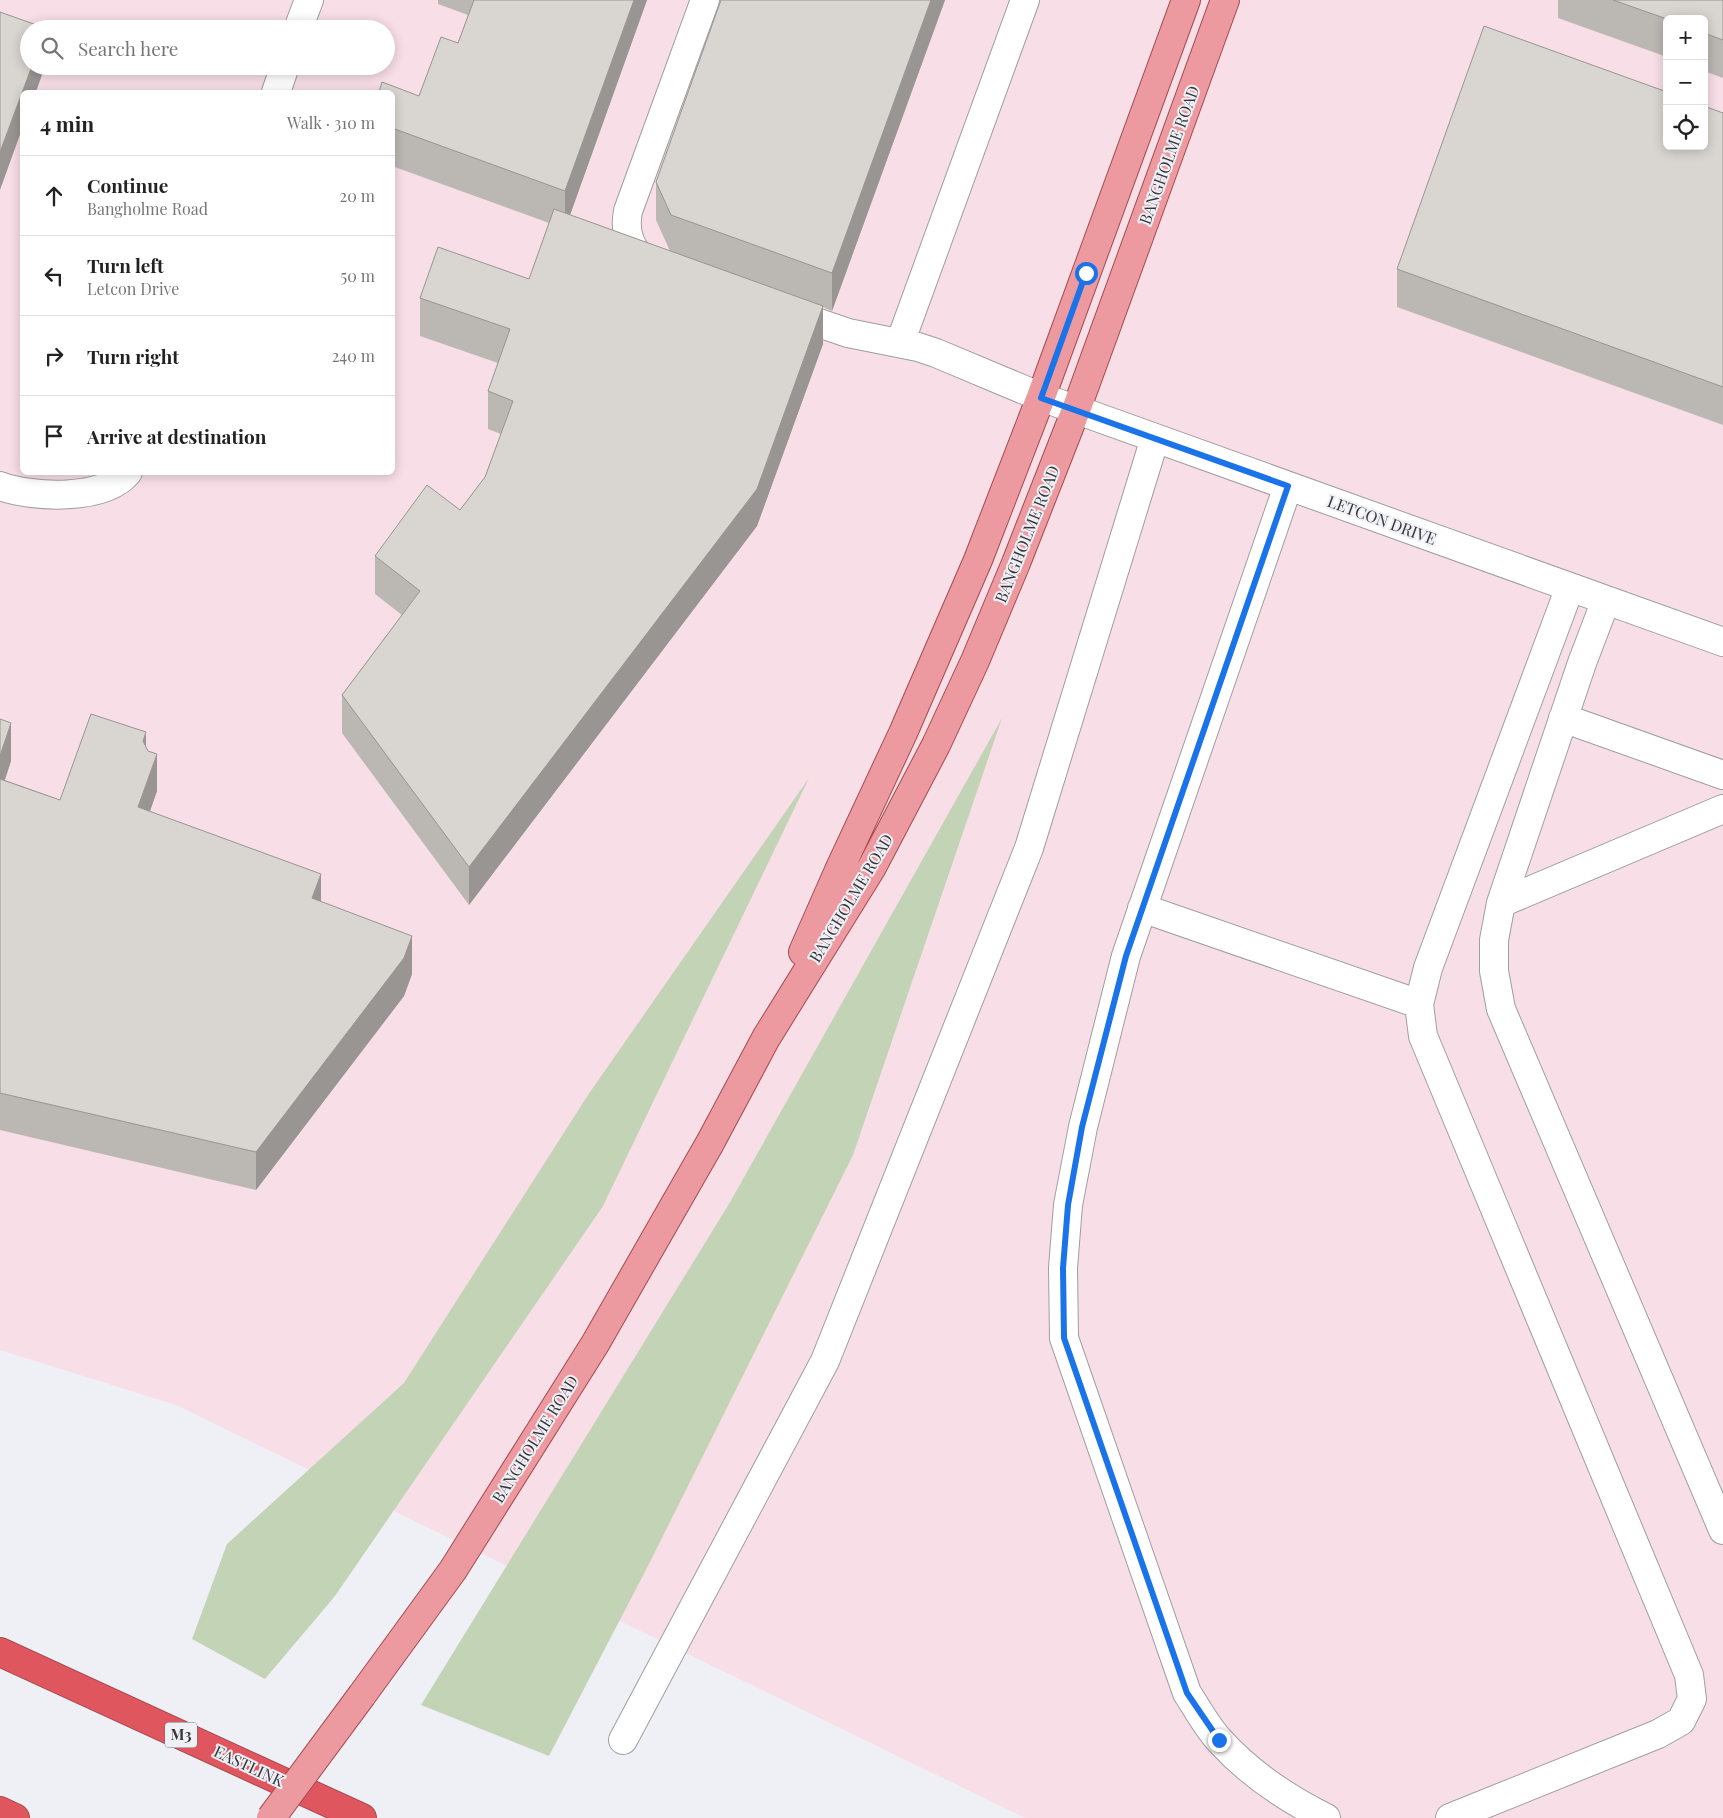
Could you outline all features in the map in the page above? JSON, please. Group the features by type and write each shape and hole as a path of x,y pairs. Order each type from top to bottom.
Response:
{"highway":[{"name":"EASTLINK","path":"0,1652 362,1818"},
{"path":"0,1811 15,1818"}],"main road":[{"name":"BANGHOLME ROAD","path":"766,1038 840,868 903,733 978,560 1041,398 1186,0"},
{"name":"BANGHOLME ROAD","path":"271,1818 452,1570 595,1344 701,1160 766,1038 872,867 936,745 975,661 1012,572 1076,410 1225,0"}],"street":[{"path":"301,20 309,0"},
{"path":"675,272 647,262 635,252 629,242 626,221 705,0"},
{"path":"900,343 1025,0"},
{"path":"277,90 282,75"},
{"name":"LETCON DRIVE","path":"768,306 824,326 936,353 1041,398 1723,642"},
{"path":"623,1740 825,1361 1029,848 1155,438"},
{"path":"0,486 11,490 44,495 77,494 106,487 126,475"},
{"path":"1288,486 1126,956 1087,1108 1068,1205 1063,1268 1064,1338 1187,1693 1219,1740 1256,1774 1306,1808 1326,1818"},
{"path":"1450,1818 1658,1734 1681,1721 1692,1699 1689,1675 1424,1036 1419,1004 1428,968 1570,587"},
{"path":"1606,600 1563,718 1501,903 1494,940 1494,971 1501,1009 1723,1530"},
{"path":"1563,718 1723,775"},
{"path":"1501,903 1723,809"},
{"path":"1142,908 1419,1004"}],"shaded area":[{"path":"0,0 1723,0 1723,1818 1025,1818 176,1405 0,1350"}],"green space":[{"path":"1002,718 853,1155 649,1564 549,1756 421,1705 729,1204"},
{"path":"809,778 603,1206 335,1596 265,1679 192,1639 227,1544 404,1383 588,1095"}],"building":[{"path":"474,0 634,0 565,191 395,129 395,90 380,90 382,82 419,96 441,37 458,43"},
{"path":"721,0 931,0 832,273 671,215 656,182"},
{"path":"1613,0 1723,0 1723,40 1708,34 1708,15 1663,15 1663,18"},
{"path":"0,12 22,20 20,20 20,75 29,75 23,90 20,90 20,98 0,152"},
{"path":"1484,26 1663,91 1663,150 1708,150 1708,107 1723,113 1723,387 1397,269"},
{"path":"554,209 823,306 757,489 469,867 342,695 420,591 375,556 427,485 460,510 485,477 513,401 488,391 510,329 420,298 438,247 529,279"},
{"path":"91,714 146,732 143,741 148,751 157,754 138,807 321,874 312,898 412,936 404,958 256,1152 0,1093 0,779 60,800"},
{"path":"0,719 11,723 0,756"}],"route":[{"path":"1086,273 1041,398 1288,486 1126,956 1082,1127 1068,1205 1063,1268 1064,1338 1187,1693 1219,1740"}]}
